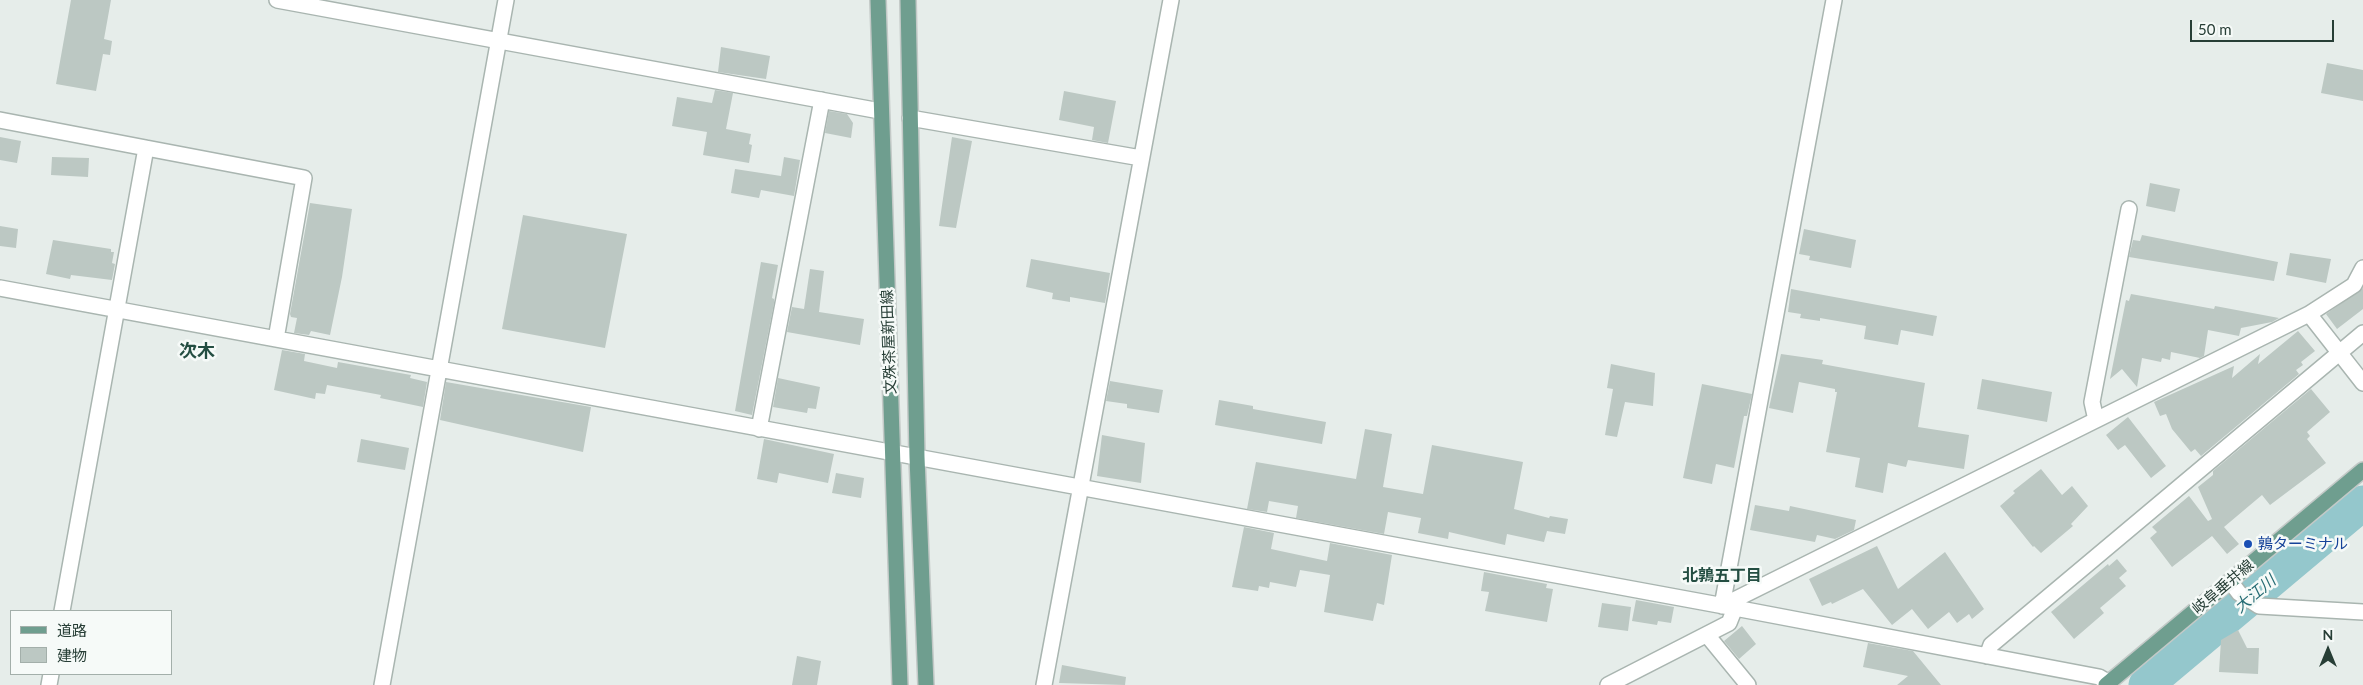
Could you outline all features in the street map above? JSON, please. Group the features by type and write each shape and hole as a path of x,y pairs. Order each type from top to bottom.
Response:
{"main road":[{"name":"文殊茶屋新田線","path":"878,0 880,111 894,453 900,685"},
{"name":"文殊茶屋新田線","path":"908,0 917,457 926,685"},
{"name":"岐阜垂井線","path":"2107,684 2234,587 2363,470"}],"street":[{"path":"277,0 499,39 880,111"},
{"path":"382,685 506,0"},
{"path":"1044,685 1079,486 1171,0"},
{"path":"1608,685 1729,622 1729,607 1834,0"},
{"path":"759,429 822,100"},
{"path":"910,118 1142,158"},
{"path":"0,120 304,178 276,338"},
{"path":"62,610 146,148"},
{"path":"2096,420 2092,402 2129,208"},
{"path":"1729,607 2309,314 2354,285 2363,268"},
{"path":"0,288 759,429 852,443 894,453 1729,607 2099,678 2107,684"},
{"path":"2309,314 2363,383"},
{"path":"1987,656 1991,644 2363,333"},
{"path":"2234,587 2259,606 2363,612"},
{"path":"1707,635 1748,685"}],"building":[{"path":"71,0 111,0 104,39 112,41 110,55 103,54 96,91 56,84"},
{"path":"721,47 770,56 766,79 718,72"},
{"path":"2327,63 2363,70 2363,101 2321,93"},
{"path":"715,90 733,93 726,129 751,134 749,144 752,145 749,163 703,155 707,132 672,126 677,97 712,103"},
{"path":"1064,91 1116,101 1108,143 1092,140 1094,127 1059,120"},
{"path":"829,111 847,114 853,123 851,138 825,133"},
{"path":"0,137 21,141 17,163 0,160"},
{"path":"952,137 972,141 956,228 939,226"},
{"path":"52,157 89,158 88,177 51,175"},
{"path":"784,157 800,160 794,196 761,190 759,198 731,193 735,169 781,176"},
{"path":"2150,183 2180,189 2175,212 2146,206"},
{"path":"310,203 352,209 342,277 330,335 311,331 309,335 294,333 297,318 291,317 290,314"},
{"path":"523,215 627,234 605,348 502,329"},
{"path":"0,226 18,229 16,248 0,246"},
{"path":"1804,229 1856,240 1851,268 1809,260 1810,256 1799,254"},
{"path":"2142,235 2278,262 2274,281 2129,257 2133,240 2140,241"},
{"path":"53,240 111,249 111,252 114,252 112,263 115,264 112,280 71,275 70,279 46,274"},
{"path":"2290,253 2331,259 2326,283 2286,275"},
{"path":"1031,259 1110,273 1105,303 1070,297 1070,302 1052,299 1053,293 1026,287"},
{"path":"761,262 778,265 772,298 774,303 752,415 735,411"},
{"path":"810,269 824,271 819,312 864,319 860,345 787,332 792,307 804,309"},
{"path":"2363,288 2363,309 2337,329 2326,314"},
{"path":"1791,289 1937,316 1933,336 1901,330 1898,345 1864,339 1866,326 1820,318 1820,321 1800,318 1801,314 1788,312"},
{"path":"2131,294 2214,309 2215,306 2279,318 2272,322 2241,328 2239,336 2208,330 2204,356 2200,358 2171,352 2170,360 2162,358 2161,362 2142,358 2137,387 2122,369 2110,379 2126,300 2129,301"},
{"path":"2298,331 2315,351 2301,362 2303,365 2296,370 2299,374 2201,456 2195,449 2191,452 2172,429 2166,414 2160,416 2154,402 2234,366 2232,378 2260,354 2258,364"},
{"path":"282,350 305,354 304,361 337,368 338,362 411,375 410,378 427,382 423,407 380,398 381,395 327,385 325,394 316,393 315,399 274,390"},
{"path":"1781,354 1823,360 1822,364 1925,383 1918,427 1969,435 1964,469 1908,460 1906,467 1888,463 1883,493 1855,487 1860,458 1826,452 1837,392 1835,392 1835,389 1799,382 1793,413 1769,408"},
{"path":"1611,364 1655,373 1653,406 1625,402 1617,437 1605,435 1613,389 1607,388"},
{"path":"778,378 820,387 816,409 808,408 807,413 773,407"},
{"path":"1982,379 2052,392 2047,422 1977,409"},
{"path":"1110,381 1163,390 1159,413 1127,408 1127,404 1106,401"},
{"path":"446,382 591,407 583,452 440,420"},
{"path":"1702,384 1752,394 1747,416 1744,416 1734,468 1716,464 1712,484 1683,478"},
{"path":"2311,389 2330,412 2307,432 2310,436 2307,439 2326,463 2270,505 2262,495 2224,527 2239,544 2227,554 2212,536 2172,567 2150,538 2157,532 2152,527 2189,496 2208,521 2212,519 2198,487 2213,475 2213,471"},
{"path":"1219,400 1253,406 1253,409 1326,422 1322,444 1215,425"},
{"path":"2128,417 2166,466 2151,478 2125,445 2118,450 2106,435"},
{"path":"1365,429 1392,434 1383,487 1423,494 1432,445 1523,462 1514,509 1549,518 1550,516 1568,519 1565,534 1547,531 1544,542 1507,534 1505,545 1449,532 1448,539 1418,533 1421,518 1388,512 1384,534 1296,518 1298,506 1269,501 1267,512 1247,509 1256,462 1356,479"},
{"path":"1102,435 1145,443 1141,483 1097,476"},
{"path":"361,439 409,448 405,470 357,462"},
{"path":"764,439 834,454 828,483 779,473 777,483 757,479"},
{"path":"2041,469 2062,495 2072,486 2088,506 2071,524 2073,526 2041,553 2033,547 2000,506 2015,493 2013,491"},
{"path":"836,473 864,478 861,498 832,493"},
{"path":"1755,505 1789,511 1790,506 1856,520 1854,530 1835,539 1817,535 1815,542 1750,530"},
{"path":"1244,527 1274,533 1271,549 1327,561 1330,543 1392,555 1384,605 1377,603 1373,621 1324,612 1330,575 1300,570 1296,587 1270,582 1269,588 1259,586 1258,591 1232,587"},
{"path":"1877,546 1898,589 1945,552 1984,609 1972,619 1969,614 1957,623 1949,612 1928,629 1912,609 1892,625 1863,589 1832,604 1831,602 1822,606 1809,579"},
{"path":"2117,559 2127,571 2119,578 2126,586 2100,608 2104,613 2074,639 2051,612 2108,564 2109,566"},
{"path":"1484,572 1547,584 1546,588 1553,589 1547,622 1485,611 1489,592 1481,591"},
{"path":"1636,600 1674,607 1671,623 1658,621 1657,625 1632,621"},
{"path":"1602,603 1631,607 1628,631 1598,627"},
{"path":"1742,626 1756,644 1739,659 1724,641"},
{"path":"2238,630 2247,648 2259,648 2258,674 2219,672 2221,640"},
{"path":"1868,643 1913,651 1941,685 1897,685 1908,676 1863,667"},
{"path":"797,656 821,661 817,685 792,685"},
{"path":"1062,665 1126,677 1125,685 1059,683"}],"waterway":[{"name":"大江川","path":"2146,685 2363,503"}],"place":[{"name":"鶉ターミナル","path":"2248,544"}],"district":[{"name":"次木","path":"197,351"},
{"name":"北鶉五丁目","path":"1722,576"}]}
